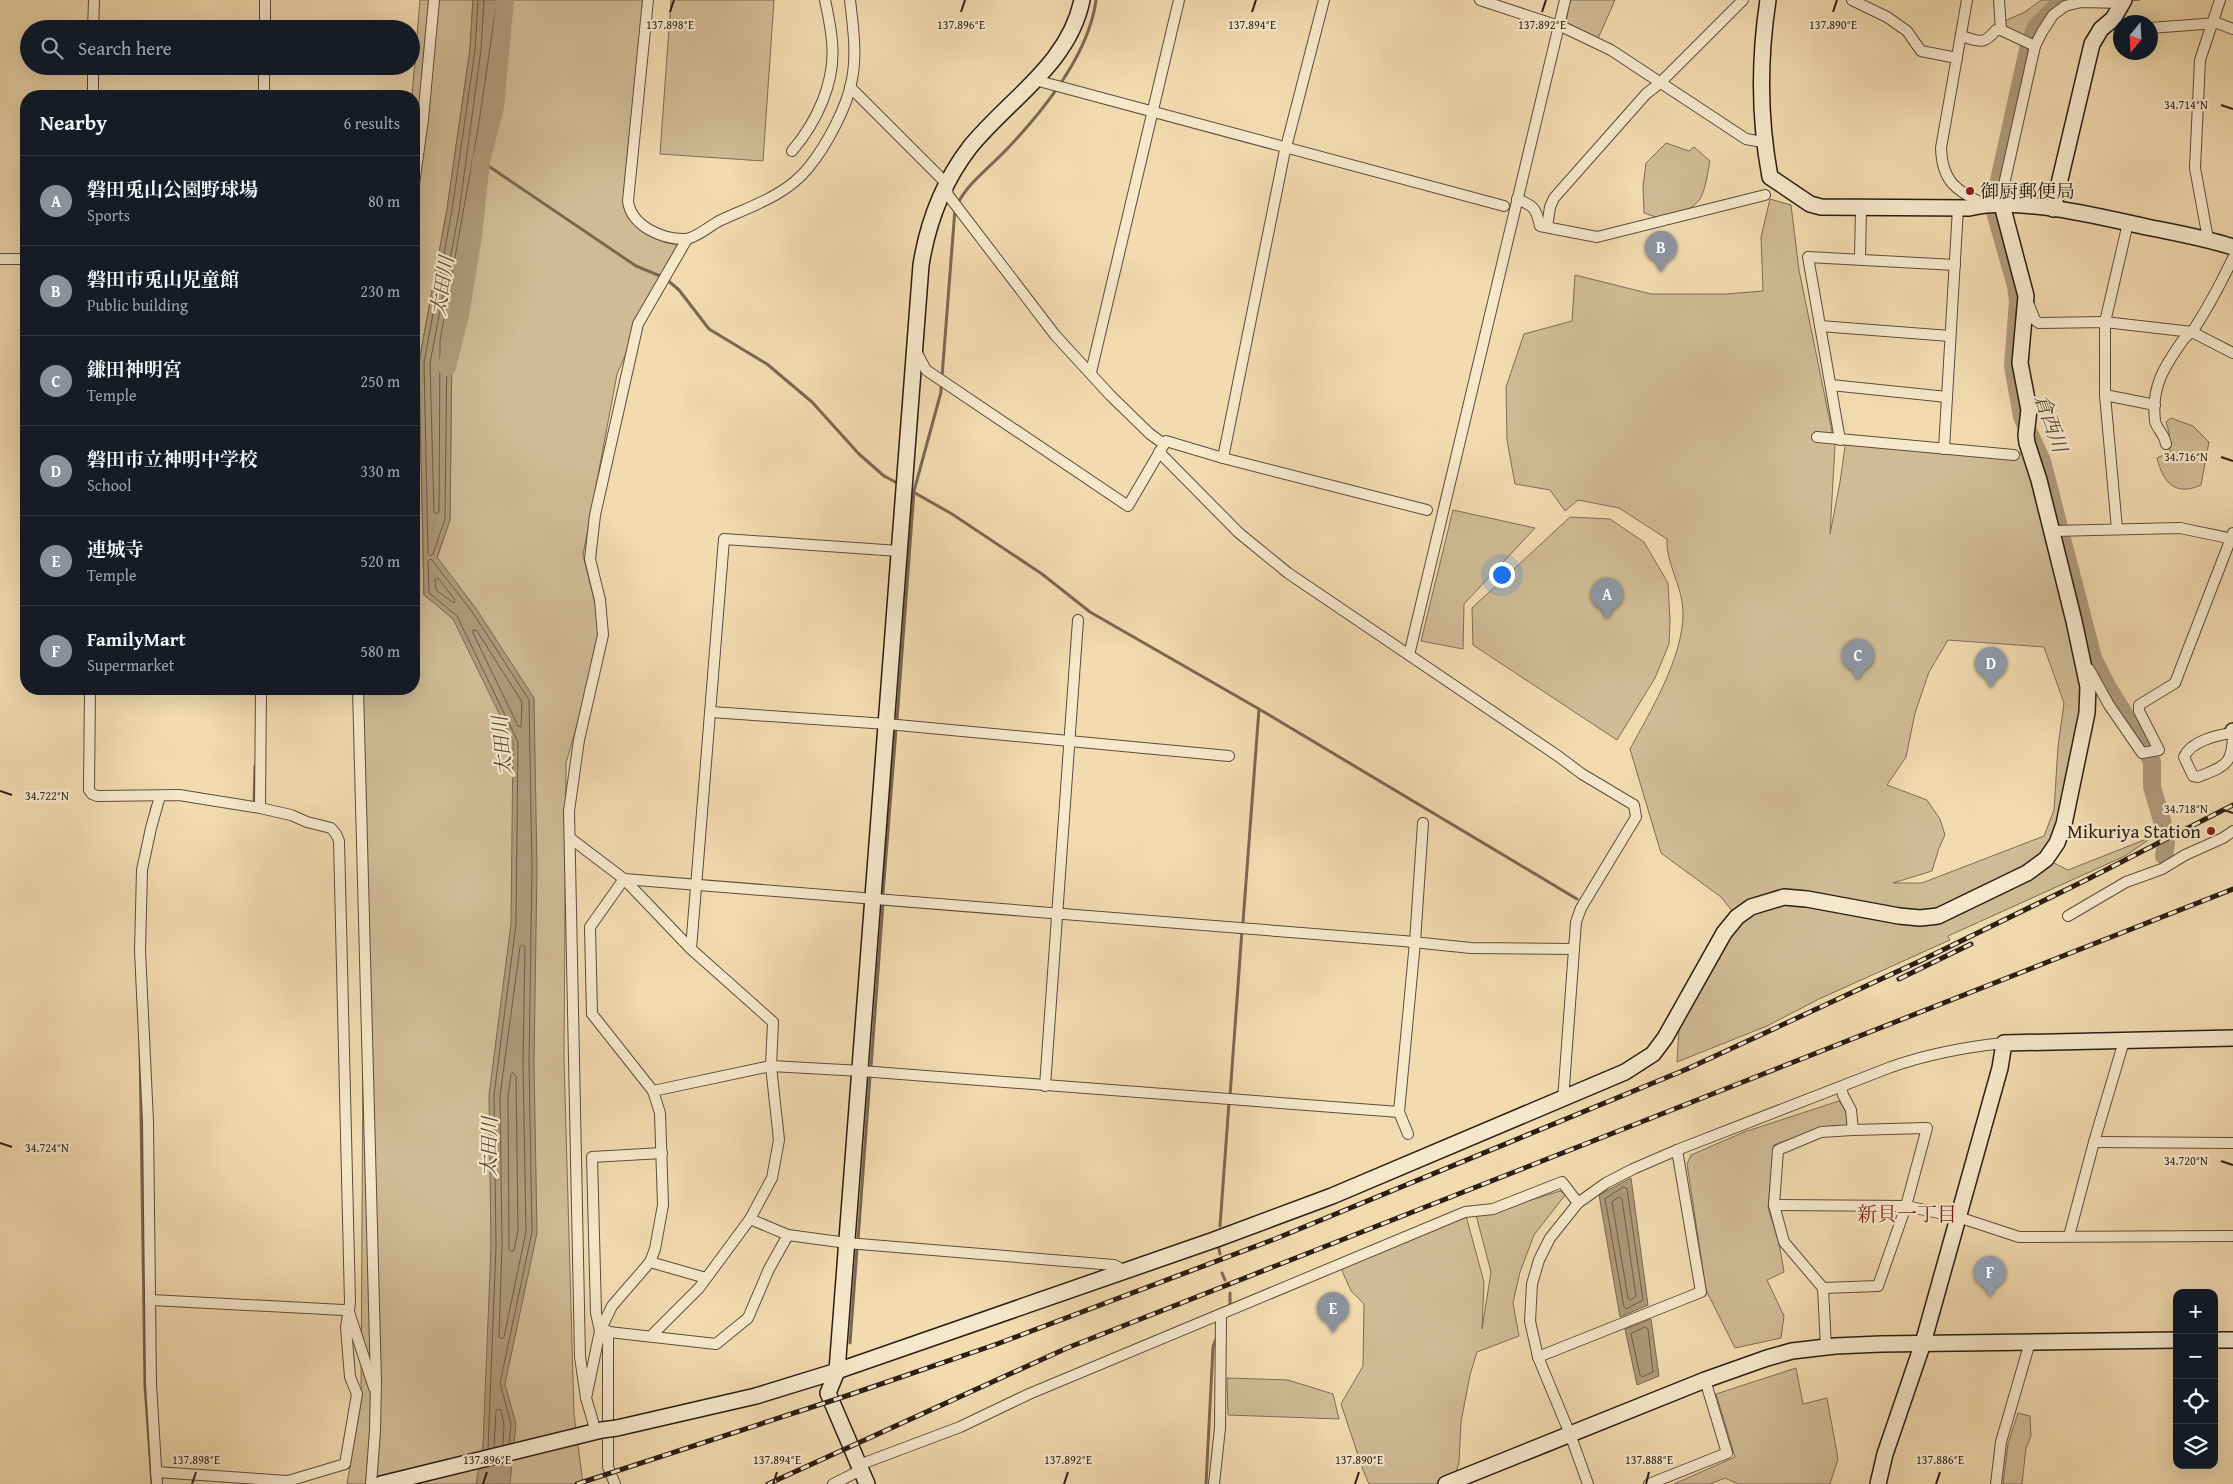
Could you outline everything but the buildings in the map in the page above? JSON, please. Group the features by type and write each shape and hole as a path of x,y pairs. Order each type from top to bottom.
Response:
{"street":[{"path":"93,20 94,0"},
{"path":"265,0 265,20"},
{"path":"420,141 434,0"},
{"path":"648,0 628,201 629,210 636,220 652,232 687,239"},
{"path":"792,151 808,132 821,104 831,70 833,43 825,0"},
{"path":"605,1430 586,1398 580,1356 569,811 578,750 602,635 600,600 590,559 595,515 638,324 687,239 790,186 809,167 829,136 852,80 854,41 850,0"},
{"path":"828,1393 837,1371 914,348 925,242 932,215 946,183 971,146 1054,60 1074,26 1082,0"},
{"path":"1091,372 1179,0"},
{"path":"1223,458 1286,147 1324,0"},
{"path":"1480,0 1582,36 1611,50 1746,139 1763,142"},
{"path":"1409,655 1565,0"},
{"path":"1547,227 1550,207 1554,198 1646,94 1660,83 1743,0"},
{"path":"1768,0 1762,63 1761,110 1763,142 1770,177 1810,204 1828,207 1861,208 1958,208 1984,204 2053,210 2128,223 2233,247"},
{"path":"1852,0 1887,17 1907,31 1921,51 1957,58"},
{"path":"1967,0 1941,148 1942,163 1948,180 1965,195 1984,204"},
{"path":"2000,0 2001,30"},
{"path":"2208,240 2194,168 2200,60 2220,0"},
{"path":"2119,15 2124,1 2081,2 2065,6 2053,15 2035,46 2003,189 2002,205 2026,296 2035,320 2039,323 2105,322 2192,332 2233,353"},
{"path":"2053,210 2092,44 2101,29 2113,23"},
{"path":"2158,27 2217,23 2233,29"},
{"path":"1961,36 1982,42 1988,40 1996,30 2001,30 2035,46"},
{"path":"93,75 93,90"},
{"path":"264,75 264,90"},
{"path":"1035,80 1504,206"},
{"path":"850,87 946,183 948,195 1055,335 1091,372 1110,395 1150,434 1246,539 1288,573 1582,774 1634,804 1636,818 1581,908 1576,922 1563,1100"},
{"path":"1517,199 1532,206 1537,213 1540,226 1597,237 1764,195"},
{"path":"1860,258 1861,208"},
{"path":"1944,449 1958,208"},
{"path":"2117,529 2105,396 2105,322 2128,223"},
{"path":"1840,440 1808,257 1860,258 1955,265"},
{"path":"2166,444 2165,436 2155,423 2156,386 2160,376 2215,296 2233,258"},
{"path":"0,259 20,260"},
{"path":"381,1484 756,1396 837,1371 1125,1271 1332,1196 1563,1100 1625,1072 1653,1054 1665,1038 1724,933 1738,917 1751,907 1784,898 1807,899 1900,916 1920,918 1938,916 2027,872 2046,859 2057,843 2064,824 2087,713 2088,687 2052,531 2026,436 2028,410 2020,363 2026,296"},
{"path":"1820,326 1950,336"},
{"path":"914,348 926,370 1128,506 1166,441 1223,458 1427,510"},
{"path":"1831,385 1947,397"},
{"path":"2105,396 2155,404"},
{"path":"1817,436 1840,440 2014,455"},
{"path":"2052,531 2180,528 2232,537 2175,683 2139,705 2139,711 2159,750 2142,753 2109,704 2089,669 2084,668"},
{"path":"691,949 724,539 899,551"},
{"path":"1045,1086 1071,741 1078,620"},
{"path":"90,695 89,790 92,794 97,796 179,795 260,808 291,815 307,822 331,828 339,841 349,1312 346,1327 350,1377 357,1394 345,1464 318,1479 288,1481 156,1472"},
{"path":"260,808 261,695"},
{"path":"358,695 376,1394 371,1484"},
{"path":"711,712 887,724 1229,756"},
{"path":"2233,732 2230,764 2198,777 2193,776 2184,757 2186,750 2215,736 2233,732"},
{"path":"158,1484 151,1384 148,1122 140,951 140,909 145,852 160,796"},
{"path":"1408,1134 1399,1112 1415,942 1423,823"},
{"path":"2068,916 2126,882 2155,872 2185,855 2231,836"},
{"path":"570,838 624,879 691,949 772,1022 771,1066 779,1140 772,1178 750,1219 706,1278 651,1336"},
{"path":"624,879 1472,948 1574,949"},
{"path":"586,1398 612,1306 650,1262 655,1249 663,1205 660,1113 653,1091 592,1014 590,927 624,879"},
{"path":"1588,1484 1570,1434 1538,1357 1530,1321 1532,1284 1545,1246 1578,1203 1606,1183 1677,1150 1922,1056 2004,1043 2233,1038"},
{"path":"2068,1236 2124,1041"},
{"path":"1878,1484 1922,1343 1958,1217 2000,1068 2004,1043"},
{"path":"653,1091 771,1066 861,1071 1399,1112"},
{"path":"1841,1087 1843,1095 1852,1110 1853,1130"},
{"path":"1823,1288 1878,1286 1906,1206 1927,1128 1821,1132 1778,1150 1774,1205 1784,1242 1823,1288 1826,1347"},
{"path":"2094,1142 2233,1143"},
{"path":"1538,1357 1701,1292 1677,1150"},
{"path":"615,1484 608,1467 604,1331 596,1313 592,1157 662,1152"},
{"path":"833,1484 845,1481 1029,1394 1465,1212 1493,1209 1562,1182 1578,1203"},
{"path":"1774,1205 1906,1206 1958,1217 2019,1237 2233,1236"},
{"path":"750,1219 788,1235 847,1243 1114,1265 1125,1271"},
{"path":"604,1331 716,1344 748,1318 769,1269 788,1235"},
{"path":"650,1262 706,1278"},
{"path":"151,1300 343,1310 349,1312"},
{"path":"349,1312 376,1394"},
{"path":"1214,1484 1220,1428 1221,1315"},
{"path":"1446,1484 1705,1380 1792,1351 1826,1347 1922,1343 2173,1340"},
{"path":"2218,1340 2233,1340"},
{"path":"1996,1484 2001,1442 2030,1342"},
{"path":"1649,1484 1727,1453 1705,1380"},
{"path":"801,1381 828,1393 862,1473"}],"shaded area":[{"path":"420,0 473,0 470,49 447,209 420,357 420,90 412,90 414,75 420,75 420,20 418,20"},
{"path":"508,0 649,0 629,210 681,249 645,310 617,374 583,555 603,635 566,763 564,1058 574,1414 583,1484 347,1484 361,1401 364,875 362,695 420,695 420,409 424,595 476,609 437,558 450,520 452,343 489,130"},
{"path":"671,0 774,0 763,161 660,154"},
{"path":"1570,0 1615,0 1596,43 1565,28"},
{"path":"2041,0 2140,0 2065,6 2035,46 2011,36 2002,22 2025,12"},
{"path":"1666,143 1689,151 1694,147 1710,161 1700,200 1688,209 1665,220 1644,213 1643,187 1646,163"},
{"path":"1770,199 1791,205 1799,270 1835,446 1830,534 1846,440 1863,438 1924,448 2023,453 2055,570 2074,621 2085,689 2084,715 2068,803 2056,845 2043,860 2046,859 2068,870 2154,836 2125,856 1948,936 1950,940 1819,999 1767,1026 1677,1062 1680,1013 1737,917 1721,897 1661,853 1630,749 1656,701 1672,666 1682,630 1682,603 1667,548 1667,539 1619,508 1578,500 1565,511 1550,490 1515,484 1507,440 1506,387 1524,334 1572,321 1575,275 1651,294 1726,294 1763,291 1761,237","holes":["1948,640 2044,647 2064,703 2058,747 2054,810 2044,836 1922,883 1893,883 1932,871 1945,835 1940,819 1927,800 1887,785 1906,757 1915,713 1929,672","1860,908 1920,918 1947,911 1938,916 1941,923 1932,917 1913,922"]},
{"path":"2171,418 2193,426 2209,442 2201,485 2184,489 2177,488 2163,474 2157,458 2170,452 2169,432 2166,422"},
{"path":"1453,510 1535,528 1464,604 1463,649 1421,641"},
{"path":"1570,517 1610,519 1644,542 1668,583 1669,644 1655,678 1617,740 1473,645 1472,608"},
{"path":"1839,1101 1848,1114 1847,1126 1822,1127 1774,1145 1768,1208 1779,1243 1784,1272 1767,1280 1784,1316 1781,1338 1735,1348 1706,1290 1687,1164 1691,1155 1744,1132"},
{"path":"1560,1191 1566,1194 1534,1235 1520,1272 1513,1303 1519,1336 1477,1352 1470,1375 1461,1422 1459,1463 1453,1481 1446,1484 1369,1484 1341,1404 1363,1366 1364,1304 1351,1291 1339,1264 1465,1212 1484,1282 1482,1329 1491,1272 1476,1215 1493,1212"},
{"path":"1796,1368 1803,1404 1827,1398 1838,1459 1830,1484 1738,1484 1725,1478 1710,1484 1674,1484 1735,1457 1716,1394"},
{"path":"1227,1378 1288,1380 1333,1394 1339,1419 1228,1415"},
{"path":"2018,1413 2030,1416 2031,1436 2026,1448 2022,1484 2003,1484 2008,1444"}],"water":[{"path":"473,0 508,0 489,130 452,343 450,520 437,557 477,610 534,698 537,868 534,1063 537,1233 505,1384 516,1424 510,1484 476,1484 483,1445 491,1246 489,1095 511,924 513,742 453,619 424,595 420,357 447,209 470,49"},
{"path":"1631,1178 1648,1305 1620,1317 1599,1195"},
{"path":"1651,1319 1659,1376 1637,1385 1625,1329"}],"waterway":[{"name":"太田川","path":"447,367 460,315 473,236 481,161 495,107 505,0"},
{"path":"958,203 974,181 1007,149 1035,117 1062,80 1084,41 1092,20 1096,0"},
{"name":"倉西川","path":"2063,0 2036,27 2029,45 1998,185 1995,212 2016,286 2018,301 2013,366 2022,417 2042,461 2093,658 2107,686 2145,747 2152,762 2152,787 2163,824 2166,844 2164,856"},
{"path":"481,161 636,266 665,278 679,290 709,329 767,364 812,402 859,454 884,476 901,485"},
{"path":"942,377 955,209"},
{"path":"897,720 914,491 941,392 941,383"},
{"path":"908,489 952,514 1042,574 1090,612 1259,709 1577,899"},
{"path":"1243,922 1259,709"},
{"path":"883,894 896,730"},
{"path":"254,803 255,766"},
{"path":"151,810 156,798"},
{"path":"871,1067 883,903"},
{"path":"1230,1096 1242,930"},
{"path":"140,1047 145,1386 152,1484"},
{"path":"858,1240 870,1077"},
{"path":"1220,1226 1229,1102"},
{"path":"1218,1245 1220,1254"},
{"path":"850,1343 857,1249"},
{"path":"1222,1273 1225,1280"},
{"path":"1230,1293 1230,1306"},
{"path":"1206,1484 1213,1347 1216,1339"}],"railway":[{"path":"577,1484 849,1395 997,1344 1275,1239 1687,1069 1920,961 2084,881 2233,805"},
{"path":"768,1484 1067,1348 2233,889"},
{"path":"1899,979 1971,944"}],"place":[{"name":"御厨郵便局","path":"1970,191"},
{"name":"磐田市兎山児童館","path":"1661,272"},
{"name":"磐田兎山公園野球場","path":"1607,619"},
{"name":"鎌田神明宮","path":"1858,680"},
{"name":"磐田市立神明中学校","path":"1991,688"},
{"name":"Mikuriya Station","path":"2211,831"},
{"name":"FamilyMart","path":"1990,1297"},
{"name":"連城寺","path":"1333,1333"}],"district":[{"name":"新貝一丁目","path":"1907,1214"}]}
